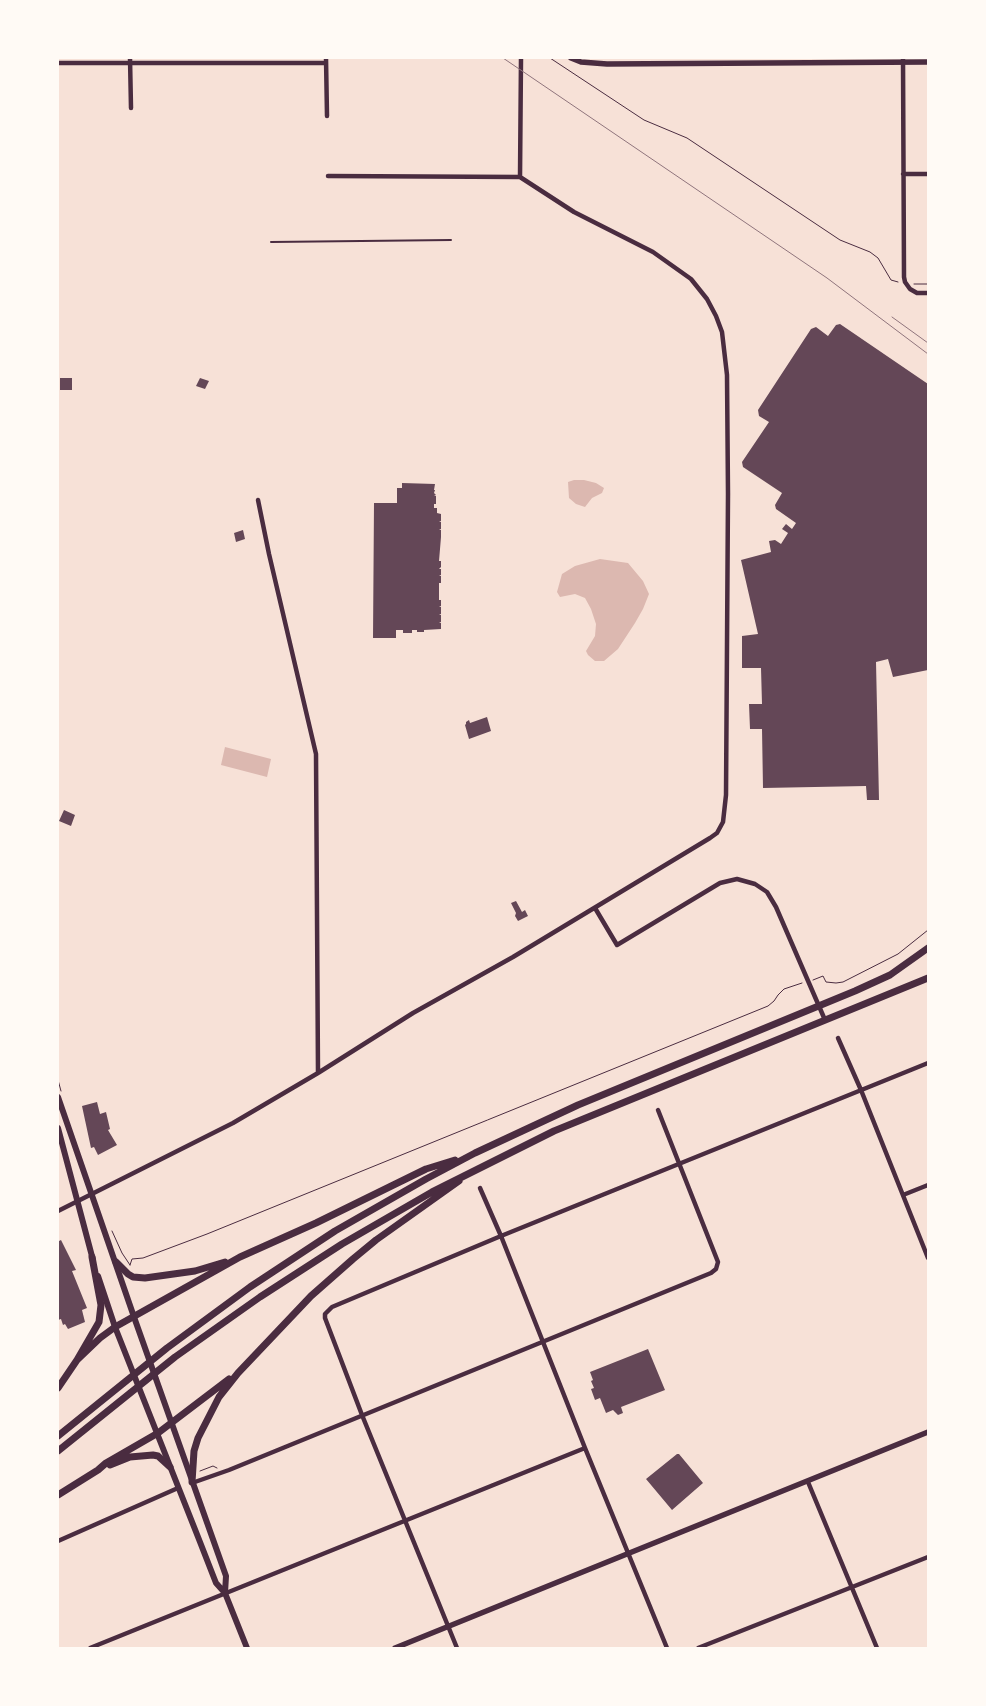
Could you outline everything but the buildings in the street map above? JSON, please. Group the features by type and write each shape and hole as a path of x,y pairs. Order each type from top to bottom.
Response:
{"main road":[{"path":"58,1436 167,1348 296,1256 378,1206 475,1153 578,1105 890,975 928,948"},
{"path":"58,1451 175,1357 260,1297 384,1218 477,1168 562,1128 928,978"},
{"path":"58,1096 226,1576 225,1593"},
{"path":"58,1128 92,1257 116,1327 216,1583 225,1593 247,1648"},
{"path":"77,1360 100,1338 116,1327 240,1257 426,1169 475,1153"},
{"path":"192,1482 194,1451 198,1438 220,1397 238,1373 311,1296 353,1259 376,1240 477,1168"},
{"path":"58,1388 95,1331 101,1313 92,1257"},
{"path":"116,1262 133,1277 145,1278 195,1271 240,1257"},
{"path":"58,1495 106,1463 158,1433 238,1373"},
{"path":"98,1470 130,1457 149,1455 158,1456 170,1467"}],"street":[{"path":"520,58 520,177"},
{"path":"570,58 581,62 607,64 710,60 903,60 928,62"},
{"path":"130,60 131,108"},
{"path":"58,63 130,60 326,60 327,116"},
{"path":"903,60 905,282 910,289 917,293 928,293"},
{"path":"903,174 928,174"},
{"path":"58,1211 233,1122 318,1073 413,1013 513,957 710,838 723,822 726,801 727,376 724,343 713,309 691,279 646,248 574,212 520,177 328,176"},
{"path":"258,500 268,554 316,754 318,1073"},
{"path":"595,908 617,945 720,883 738,879 750,882 767,892 772,899 825,1020"},
{"path":"838,1038 861,1090 928,1258"},
{"path":"457,1648 362,1415 325,1314 332,1307 501,1236 928,1063"},
{"path":"192,1482 230,1470 711,1273 716,1269 718,1262 658,1110"},
{"path":"903,1195 928,1185"},
{"path":"480,1188 501,1236 584,1448 668,1648"},
{"path":"395,1648 928,1432"},
{"path":"90,1648 584,1448"},
{"path":"808,1482 877,1648"},
{"path":"58,1541 178,1488"},
{"path":"698,1648 928,1557"}],"lane":[{"path":"271,242 450,240"}],"path":[{"path":"550,58 644,120 687,138 843,242 870,252 878,258 892,281 928,284"},
{"path":"823,976 826,982 843,982 898,954 928,930"},
{"path":"111,1228 122,1253 130,1265 132,1259 143,1258 206,1234 768,1006 780,992 790,987"},
{"path":"198,1469 200,1472 213,1466"}],"shaded area":[{"path":"574,480 596,483 604,488 602,493 592,498 585,507 576,504 569,498 568,482"},
{"path":"600,559 628,563 643,581 649,594 643,609 618,649 604,661 595,661 586,651 595,636 596,624 585,598 575,594 560,597 557,592 562,574 575,566"},
{"path":"225,747 271,759 267,777 221,765"}],"tram line":[{"path":"503,58 827,278 928,354"},
{"path":"892,317 928,343"}]}
